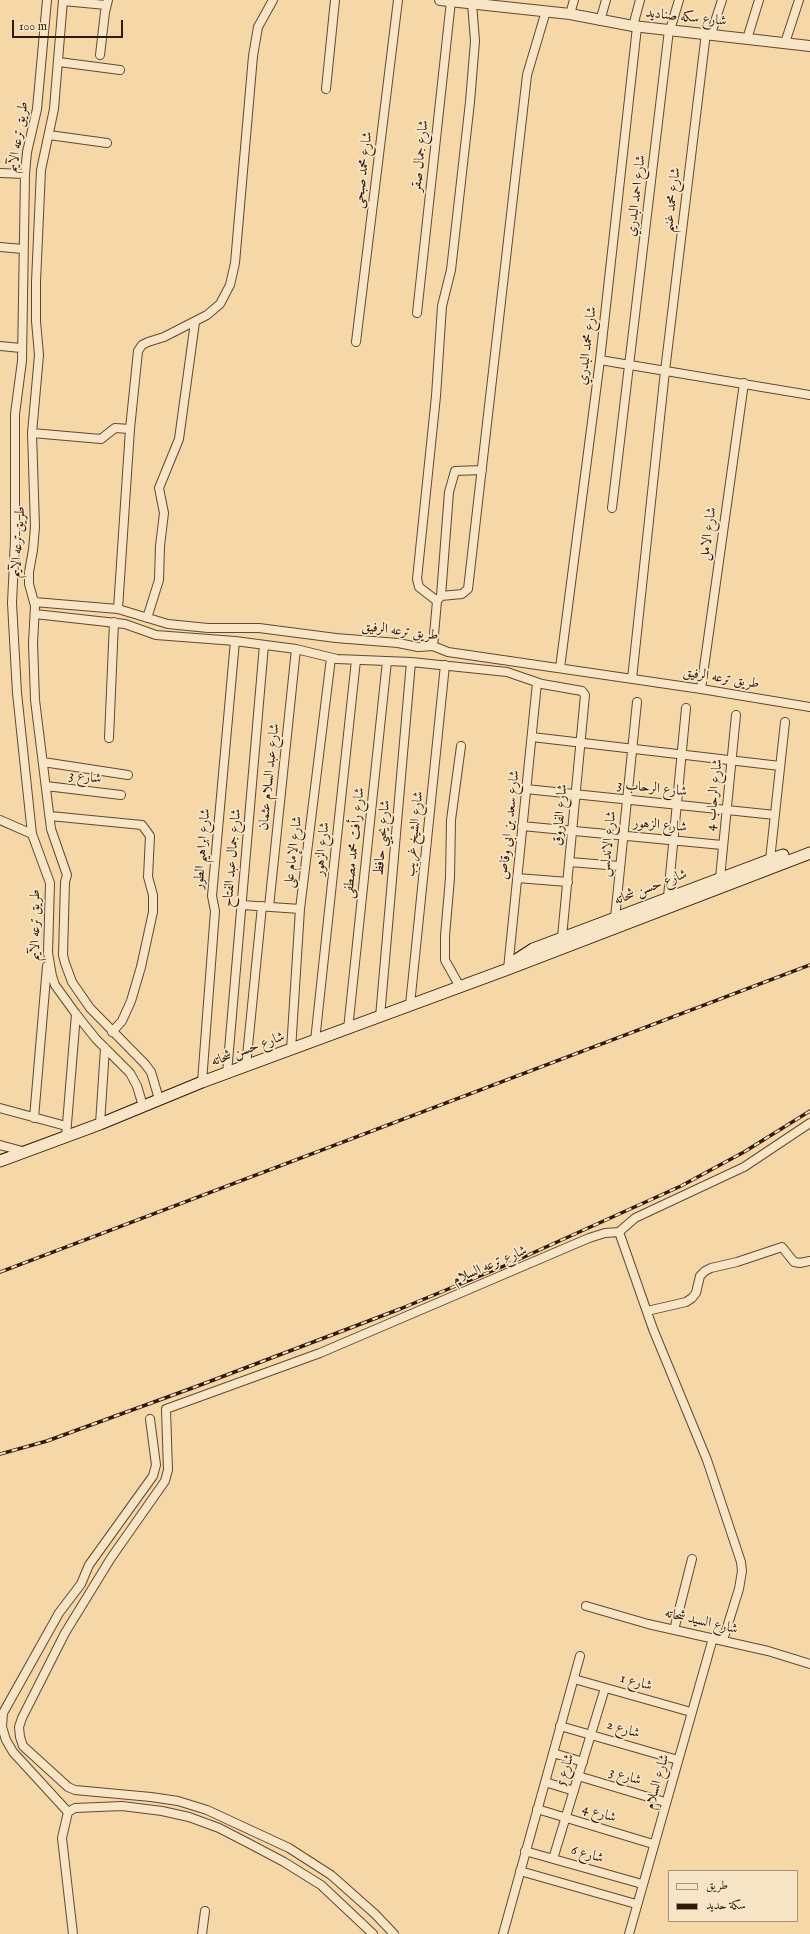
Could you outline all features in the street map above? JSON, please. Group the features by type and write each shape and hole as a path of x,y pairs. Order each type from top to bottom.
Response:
{"main road":[{"name":"شارع حسن شحاته","path":"508,969 525,952 720,878 810,846"},
{"name":"شارع حسن شحاته","path":"0,1161 26,1152 66,1131 100,1124 202,1082 508,969 810,853"}],"street":[{"name":"طريق ترعه الآيم","path":"48,0 37,109 27,152 25,174 21,348 22,361 15,414 15,540 12,603 17,693 32,834 50,883 49,966 55,985 76,1014 105,1048 130,1073 137,1086 143,1106"},
{"name":"طريق ترعه الآيم","path":"63,0 54,109 41,170 36,301 39,355 32,433 35,526 33,550 28,572 35,614 33,643 35,700 52,828 67,875 64,882 63,955 65,963 72,982 90,1008 151,1072 159,1099"},
{"path":"63,0 107,2 100,55"},
{"path":"118,609 130,429 138,351 142,345 164,337 195,322 220,304 230,285 235,255 253,56 258,27 273,0"},
{"path":"326,89 336,0"},
{"name":"شارع محمد صبحى","path":"356,342 398,0"},
{"name":"شارع سكه صناديد","path":"440,0 472,3 499,3 635,26 810,46"},
{"path":"570,14 574,0"},
{"path":"600,21 606,0"},
{"name":"شارع محمد البدري","path":"560,668 600,360 635,26 640,0"},
{"name":"شارع احمد البدري","path":"612,508 670,30 679,0"},
{"name":"شارع محمد غنيم","path":"632,679 665,371 709,34 722,0"},
{"path":"747,39 759,0"},
{"path":"785,43 799,0"},
{"name":"شارع جمال صقر","path":"417,313 457,1"},
{"path":"472,3 475,40 470,102 451,270 442,306 436,396 417,579 419,587 439,599 462,594 468,589 527,75 546,11"},
{"path":"58,62 120,70"},
{"path":"49,135 107,143"},
{"path":"0,173 25,174"},
{"path":"0,247 23,249"},
{"path":"147,618 159,580 160,546 164,513 159,488 179,439 195,322"},
{"path":"0,346 21,348"},
{"path":"600,360 810,394"},
{"name":"شارع الامل","path":"701,688 744,383"},
{"path":"32,433 101,439 115,428 130,429"},
{"path":"433,646 449,492 455,471 482,470"},
{"name":"طريق ترعه الرفيق","path":"34,602 118,609 168,624 208,628 258,628 336,638 398,643 418,647 433,646 448,652 701,688 810,707"},
{"name":"طريق ترعه الرفيق","path":"35,614 114,622 125,624 160,636 235,641 296,649 331,658 445,664 512,673 537,683 578,689 585,695"},
{"path":"109,738 114,622"},
{"name":"شارع ابراهيم الطور","path":"202,1082 215,912 212,896 235,641"},
{"name":"شارع جمال عبد الفتاح","path":"227,1073 264,645"},
{"name":"شارع عبد السلام عثمان","path":"246,1066 296,649"},
{"name":"شارع الإمام على","path":"291,1050 300,909 331,658"},
{"name":"شارع الزهور","path":"315,1041 356,660"},
{"name":"شارع رأفت محمد مصطفى","path":"348,1029 387,661"},
{"name":"شارع يحيي حافظ","path":"380,1017 411,662"},
{"name":"شارع الشيخ غريب","path":"410,1005 445,664"},
{"name":"شارع سعد بن ابى وقاص","path":"508,969 537,683"},
{"name":"شارع الفاروق","path":"562,937 585,695"},
{"name":"شارع الاندلس","path":"615,918 619,866 637,702"},
{"path":"668,898 686,708"},
{"name":"شارع الرحاب 4","path":"720,878 736,715"},
{"path":"770,860 785,722"},
{"path":"532,737 780,766"},
{"path":"460,987 445,960 445,936 450,878 451,820 461,746"},
{"path":"43,762 128,775"},
{"name":"شارع 3","path":"46,786 121,796"},
{"name":"شارع الرحاب 3","path":"526,789 775,815"},
{"path":"50,816 142,825 150,836 148,877 153,895 153,912 141,967 130,1001 122,1021 112,1032"},
{"path":"0,820 32,834"},
{"name":"شارع الزهور","path":"522,826 722,846"},
{"path":"570,862 619,866"},
{"path":"517,878 568,882"},
{"path":"242,905 300,909"},
{"path":"34,1118 48,953"},
{"path":"0,1108 34,1118 66,1131 76,1014"},
{"path":"100,1124 105,1048"},
{"path":"723,1640 739,1589 742,1571 741,1562 704,1453 647,1311 619,1232 635,1218 744,1167 810,1123"},
{"path":"0,1145 26,1152"},
{"name":"شارع ترعه السلام","path":"394,1934 375,1914 331,1875 289,1848 207,1810 178,1801 151,1796 75,1790 64,1784 23,1746 19,1727 39,1682 66,1633 111,1558 165,1481 168,1470 166,1409 320,1353 589,1238 605,1233 619,1232"},
{"path":"647,1311 686,1302 692,1298 696,1293 700,1276 711,1268 737,1262 782,1247 794,1262 800,1263 810,1261"},
{"path":"68,1812 13,1752 6,1740 2,1727 3,1713 59,1613 81,1584 89,1565 153,1476 156,1465 150,1419"},
{"path":"674,1630 692,1559"},
{"name":"شارع السيد شحاته","path":"586,1606 674,1630 723,1640 810,1664"},
{"name":"شارع السلام","path":"629,1934 653,1844 713,1638"},
{"path":"502,1934 580,1656"},
{"name":"شارع 1","path":"574,1679 691,1712"},
{"name":"شارع 5","path":"553,1859 605,1688"},
{"name":"شارع 2","path":"560,1726 678,1760"},
{"path":"553,1753 582,1762"},
{"name":"شارع 3","path":"578,1776 665,1802"},
{"path":"545,1782 574,1790"},
{"path":"73,1934 62,1838 68,1812 75,1808 122,1806 177,1814 202,1821 219,1828 284,1862 321,1886 373,1934"},
{"name":"شارع 4","path":"537,1809 653,1844"},
{"name":"شارع 6","path":"525,1851 642,1884"},
{"path":"520,1871 636,1904"},
{"path":"202,1934 205,1911"}],"railway":[{"path":"0,1272 810,965"},
{"path":"0,1454 47,1441 195,1387 400,1309 504,1266 681,1186 744,1152 810,1111"}]}
